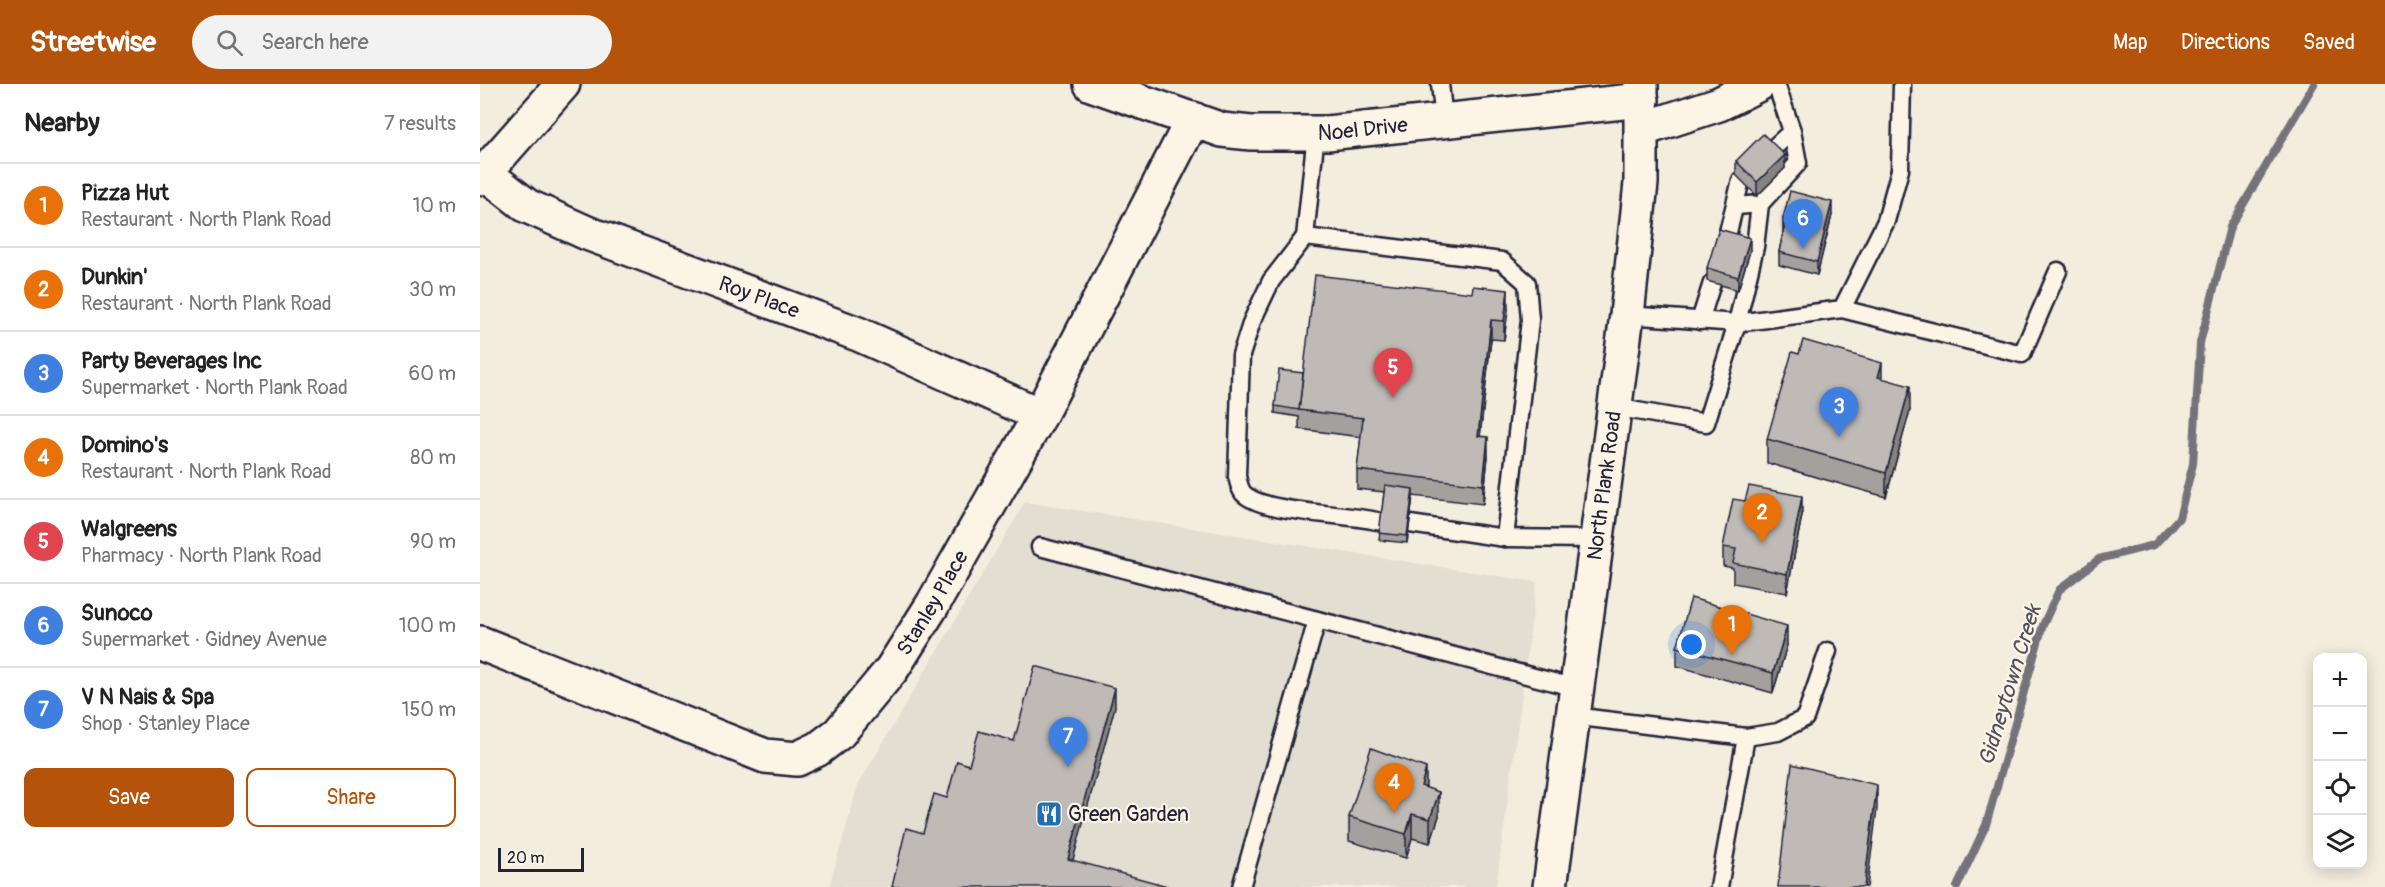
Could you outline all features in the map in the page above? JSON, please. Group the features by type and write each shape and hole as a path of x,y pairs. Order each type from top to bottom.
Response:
{"street":[{"path":"482,176 563,84"},
{"name":"Noel Drive","path":"1091,84 1222,130 1251,134 1316,133 1642,104 1719,104 1759,84"},
{"name":"North Plank Road","path":"1550,887 1627,315 1641,183 1642,104"},
{"name":"Stanley Place","path":"480,642 765,756 797,759 819,749 838,733 892,669 933,604 1040,415 1192,119"},
{"name":"Roy Place","path":"482,176 527,206 587,233 858,334 1040,415"}],"lane":[{"path":"1440,84 1444,120"},
{"path":"1614,407 1706,423 1737,323 1755,247 1760,204 1798,163 1792,131 1776,84"},
{"path":"1842,309 1886,221 1900,170 1902,84"},
{"path":"1769,152 1792,131"},
{"path":"1316,133 1305,237 1271,281 1252,321 1241,355 1237,476 1242,492 1259,503 1363,517 1381,522"},
{"path":"1725,244 1737,206 1742,180"},
{"path":"1737,206 1760,204"},
{"path":"1305,237 1502,261 1527,283 1530,320 1505,538"},
{"path":"1627,315 1737,323 1842,309 2022,354 2058,271"},
{"path":"1700,321 1712,283"},
{"path":"1410,524 1505,538 1596,539"},
{"path":"1040,547 1317,620 1574,702 1746,736 1778,732 1805,718 1828,651"},
{"path":"1241,887 1317,620"},
{"path":"1719,887 1746,736"}],"shaded area":[{"path":"1025,502 1537,582 1496,887 829,887 858,785"}],"building":[{"path":"1763,134 1785,155 1757,182 1736,161"},
{"path":"1790,191 1832,202 1817,262 1779,252 1786,220 1783,219"},
{"path":"1719,229 1750,238 1738,277 1707,268"},
{"path":"1315,275 1472,293 1473,286 1508,290 1504,321 1491,320 1478,436 1488,437 1483,485 1357,470 1363,418 1299,410"},
{"path":"1803,340 1882,363 1878,377 1910,386 1886,473 1767,439 1792,352 1799,354"},
{"path":"1279,370 1303,373 1299,410 1275,406"},
{"path":"1385,485 1413,489 1407,536 1379,533"},
{"path":"1749,486 1802,496 1787,574 1733,563 1736,549 1723,547 1733,499 1745,501"},
{"path":"1691,598 1787,626 1773,673 1677,647"},
{"path":"1035,666 1115,688 1068,859 1171,887 892,887 906,828 923,833 934,794 947,798 957,761 969,765 979,731 1014,741"},
{"path":"1371,748 1426,768 1421,786 1439,792 1430,819 1412,814 1406,834 1349,817"},
{"path":"1792,764 1877,785 1864,887 1778,887"}],"waterway":[{"name":"Gidneytown Creek","path":"1957,887 1986,825 2043,625 2059,590 2099,559 2154,545 2179,518 2193,464 2200,343 2230,227 2314,84"}],"place":[{"name":"Sunoco","path":"1803,249"},
{"name":"Walgreens","path":"1393,398"},
{"name":"Party Beverages Inc","path":"1839,437"},
{"name":"Dunkin'","path":"1762,543"},
{"name":"Pizza Hut","path":"1732,655"},
{"name":"V N Nais & Spa","path":"1068,767"},
{"name":"Domino's","path":"1394,813"},
{"name":"Green Garden","path":"1049,814"}]}
